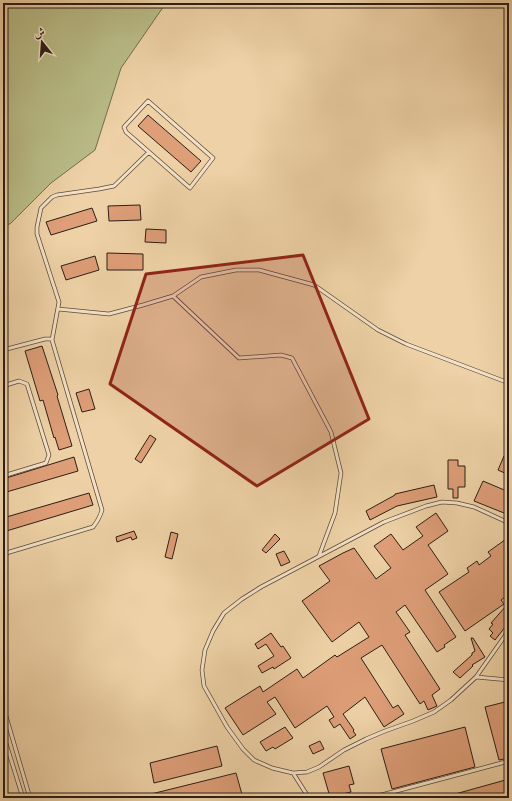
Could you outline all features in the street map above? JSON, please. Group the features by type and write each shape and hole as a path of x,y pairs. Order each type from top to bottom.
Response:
{"lane":[{"path":"148,101 213,158 190,188 149,152 126,132 124,127 148,101"},
{"path":"3,554 93,527 101,515 102,510 52,340 60,302 37,234 41,208 52,197 57,195 99,190 114,186 149,152"},
{"path":"58,309 109,314 173,296 201,278 236,270 259,270 314,285 378,330 406,344 509,383"},
{"path":"173,296 239,358 281,355 292,358 331,432 341,473 335,513 319,556"},
{"path":"3,350 45,339 52,339"},
{"path":"3,386 19,381 27,384 49,455 46,463 3,476"},
{"path":"509,523 474,507 457,503 442,502 426,506 384,522 319,556 261,587 224,613 213,631 205,650 202,670 204,686 227,727 254,760 272,768 294,773 307,772 319,767 344,750 385,731 434,712 451,700 476,677 509,630"},
{"path":"476,677 509,680"},
{"path":"3,706 30,798"},
{"path":"3,734 23,798"},
{"path":"370,798 509,761"},
{"path":"294,773 309,798"}],"highlighted area":[{"path":"303,255 369,419 257,486 110,384 146,274"}],"green space":[{"path":"3,3 166,3 121,68 95,150 51,183 10,224 3,225"}],"building":[{"path":"148,115 201,161 191,172 138,126"},
{"path":"140,205 141,220 109,221 108,206"},
{"path":"92,208 97,221 51,235 46,222"},
{"path":"146,229 166,230 166,243 145,242"},
{"path":"107,253 143,254 143,270 107,270"},
{"path":"95,256 99,270 66,280 61,266"},
{"path":"42,346 58,395 57,396 72,446 59,450 43,400 40,401 25,351"},
{"path":"89,389 95,409 82,412 76,393"},
{"path":"150,435 156,439 141,463 135,459"},
{"path":"504,456 509,458 509,475 498,470"},
{"path":"74,457 78,471 3,493 3,479"},
{"path":"448,460 458,460 458,466 465,466 465,487 458,487 458,498 453,498 453,489 448,489"},
{"path":"483,481 509,492 509,515 474,501"},
{"path":"434,485 437,497 397,506 370,520 366,511 395,494"},
{"path":"89,493 93,505 3,532 3,518"},
{"path":"436,513 448,531 428,545 448,574 425,590 456,637 437,652 405,605 396,612 410,632 405,635 440,689 432,695 437,706 428,710 424,701 420,704 382,645 361,658 393,708 398,705 404,714 384,727 365,697 343,714 356,735 350,739 340,724 334,728 329,720 334,717 327,706 295,728 275,697 267,702 276,714 243,735 225,708 260,686 263,692 297,669 303,678 335,655 337,657 369,637 359,622 332,642 302,601 330,581 319,566 354,548 376,579 391,568 374,546 391,534 403,550 423,536 416,527"},
{"path":"134,531 137,538 132,540 131,537 117,542 116,537"},
{"path":"171,532 178,534 172,559 165,557"},
{"path":"275,534 280,539 266,553 262,550"},
{"path":"509,537 509,594 501,600 504,604 465,631 439,592 469,572 467,568 477,561 479,565 491,556 488,552"},
{"path":"284,551 290,562 281,566 276,554"},
{"path":"506,606 509,611 509,622 495,640 490,636 493,633 489,629 493,624 491,623"},
{"path":"271,633 281,647 283,646 291,658 274,669 273,667 262,673 258,666 274,656 266,644 258,649 255,644"},
{"path":"471,638 473,638 485,657 472,665 473,666 460,678 453,672 475,651"},
{"path":"509,701 509,758 499,760 485,707"},
{"path":"285,727 293,738 275,749 273,747 266,751 260,742"},
{"path":"465,727 475,767 392,789 381,749"},
{"path":"320,741 324,749 313,754 309,746"},
{"path":"217,746 222,766 154,783 150,763"},
{"path":"349,766 354,784 349,785 351,792 330,797 323,773"},
{"path":"236,773 243,798 143,798 143,796"},
{"path":"509,779 509,798 448,798 448,796"}]}
